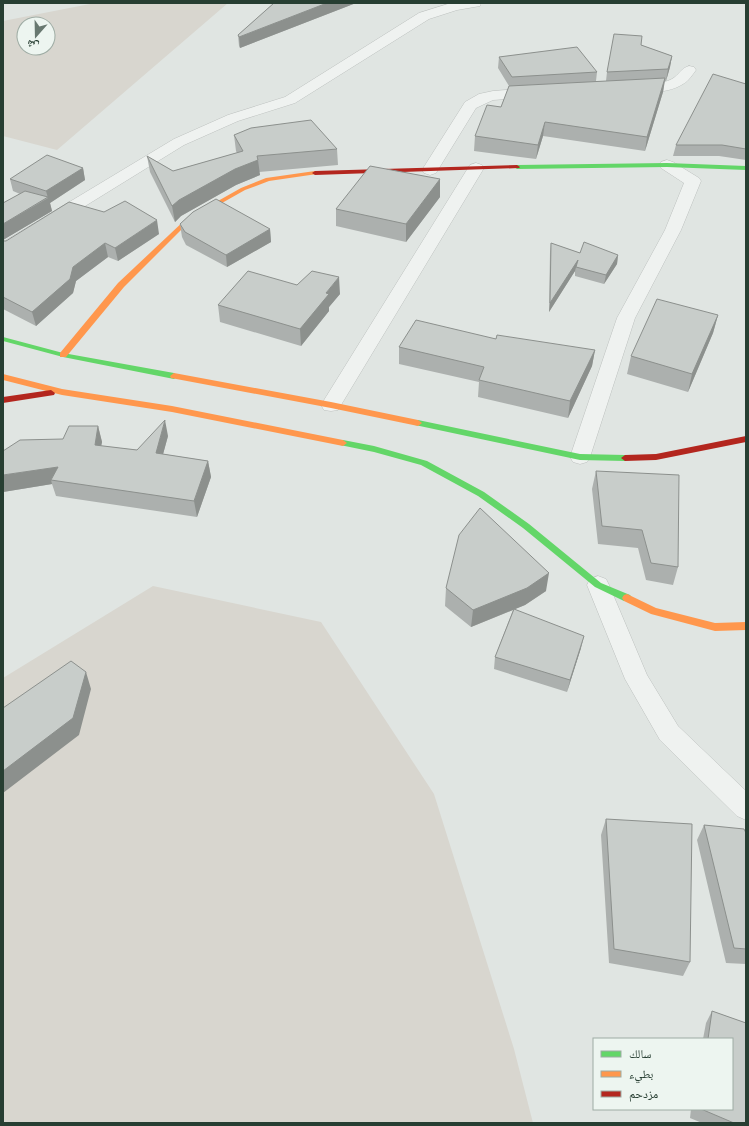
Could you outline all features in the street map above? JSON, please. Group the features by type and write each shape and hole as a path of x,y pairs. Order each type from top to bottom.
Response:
{"main road":[{"path":"63,354 121,285 188,220 243,189 268,180 294,175 324,172 476,168 667,165 746,168"},
{"path":"3,339 63,354 331,405 580,457 656,457 746,439"},
{"path":"3,377 62,392 172,409 374,448 424,463 481,494 526,526 598,585 654,611 715,627 746,626"},
{"path":"3,400 62,392"}],"street":[{"path":"3,249 168,148 233,118 290,100 412,22 424,16 457,4 475,3"},
{"path":"618,88 653,86 664,88 678,83 683,79 689,70"},
{"path":"430,170 470,105 476,100 496,95 548,92"},
{"path":"580,457 626,318 673,230 693,181 667,165"},
{"path":"331,405 476,168"},
{"path":"598,585 637,679 669,733 746,808"}],"shaded area":[{"path":"95,3 228,3 57,150 3,136 3,21 16,18 16,56 56,56 56,16 29,16"},
{"path":"153,586 321,622 434,794 514,1049 533,1123 3,1123 3,678"}],"building":[{"path":"274,3 327,3 239,37 238,35"},
{"path":"614,34 642,36 641,45 672,56 668,69 607,72"},
{"path":"577,47 597,72 512,77 499,57"},
{"path":"713,74 746,84 746,149 722,145 676,145"},
{"path":"665,78 647,137 545,122 538,145 475,136 487,105 501,107 509,86"},
{"path":"311,120 337,149 257,156 258,160 235,169 179,200 172,206 147,156 173,171 243,151 234,135 251,128"},
{"path":"47,155 83,168 46,191 10,179"},
{"path":"370,166 440,179 406,224 336,209"},
{"path":"25,191 48,197 3,224 3,203"},
{"path":"216,199 270,229 226,255 185,232 180,224 193,212"},
{"path":"125,201 157,220 115,248 105,243 73,267 70,279 32,312 3,297 3,241 6,241 69,202 104,212"},
{"path":"584,242 618,255 606,275 576,267 578,260 550,303 551,243 580,253"},
{"path":"248,271 297,285 312,271 339,277 326,293 329,294 300,329 218,305"},
{"path":"657,299 718,315 692,374 631,356"},
{"path":"416,320 496,339 497,335 595,350 570,401 479,380 484,367 399,347"},
{"path":"165,420 156,453 208,461 194,501 51,480 58,467 3,475 3,451 20,440 63,439 69,426 98,426 95,445 137,450"},
{"path":"596,471 679,475 678,567 651,563 642,530 602,526"},
{"path":"480,508 549,573 527,588 473,610 446,588 459,535"},
{"path":"514,609 584,636 570,680 495,657"},
{"path":"71,661 86,672 73,718 3,771 3,708"},
{"path":"606,819 692,824 690,962 614,949"},
{"path":"704,825 744,829 746,833 746,949 734,948"},
{"path":"712,1011 746,1023 746,1123 734,1123 703,1110 733,1110 733,1038 708,1038"}],"traffic: fast":[{"path":"517,167 667,165 746,168"},
{"path":"3,339 63,355 174,376"},
{"path":"418,423 580,457 625,458"},
{"path":"343,443 374,449 424,463 481,494 526,526 598,585 627,598"}],"traffic: slow":[{"path":"63,355 121,285 188,220 243,189 268,179 315,173"},
{"path":"174,376 331,405 418,423"},
{"path":"3,377 62,392 172,409 343,443"},
{"path":"627,598 654,611 715,627 746,626"}],"traffic: jam":[{"path":"315,173 517,167"},
{"path":"3,400 51,393"},
{"path":"625,458 656,457 746,439"}]}
